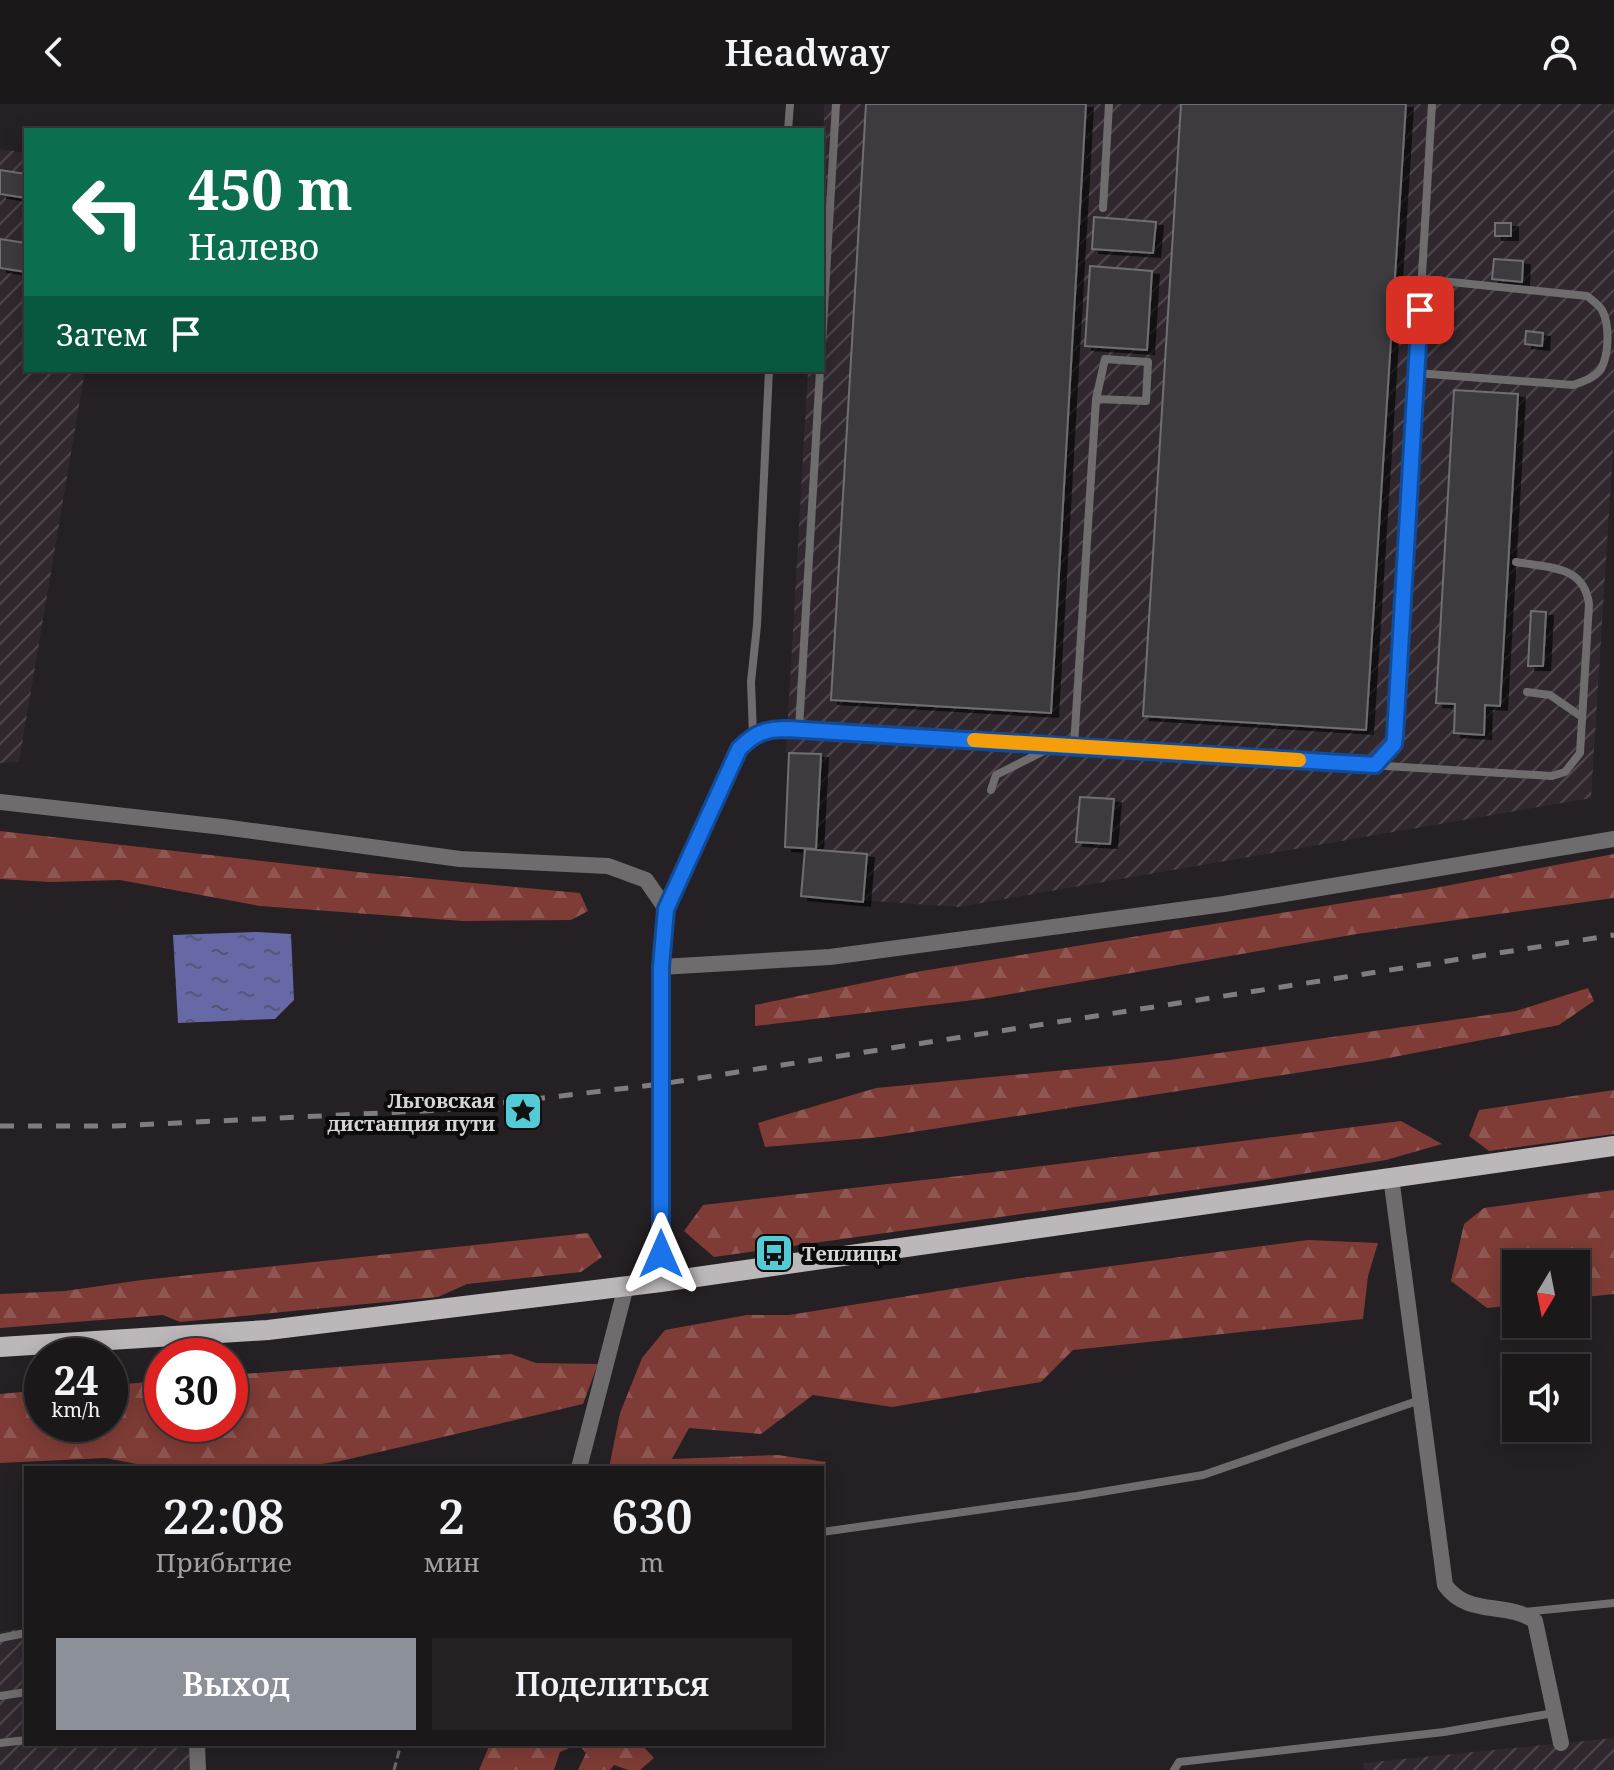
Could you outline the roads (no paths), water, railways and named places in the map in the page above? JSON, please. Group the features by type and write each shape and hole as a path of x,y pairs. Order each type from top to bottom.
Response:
{"main road":[{"path":"0,1347 268,1330 661,1282 1614,1146"}],"street":[{"path":"0,802 223,827 460,859 608,866 646,880 666,909 661,967 661,1282"},
{"path":"661,967 830,957 1224,904 1614,839"},
{"path":"1391,1177 1445,1585 1451,1594 1463,1602 1478,1607 1522,1612 1535,1621 1561,1743"},
{"path":"580,1466 626,1286"},
{"path":"197,1746 198,1770"}],"lane":[{"path":"788,128 790,104"},
{"path":"824,310 836,104"},
{"path":"1103,208 1109,104"},
{"path":"1375,765 1394,744 1395,736 1432,104"},
{"path":"1416,373 1573,385 1588,380 1600,370 1607,350 1607,330 1602,309 1587,296 1422,279"},
{"path":"1074,746 1096,399 1105,359 1148,362 1146,401 1096,399"},
{"path":"753,735 751,682 757,625 769,372"},
{"path":"799,729 820,372"},
{"path":"666,909 739,749 753,735 767,729 1552,776 1565,772 1580,753 1588,593 1583,582 1573,574 1516,562"},
{"path":"1527,692 1550,695 1582,717"},
{"path":"991,790 996,775 1056,745"},
{"path":"824,1532 1203,1475 1420,1400"},
{"path":"1522,1612 1614,1603"},
{"path":"0,1638 24,1633"},
{"path":"0,1696 24,1692"},
{"path":"1174,1770 1179,1762 1444,1732 1554,1713"},
{"path":"0,1743 24,1740"}],"water":[{"path":"291,934 294,1000 275,1019 178,1023 173,935"}],"railway":[{"path":"0,1126 115,1126 443,1110 661,1084 1614,935"}],"place":[{"name":"Льговская дистанция пути","path":"523,1111"},
{"name":"Теплицы","path":"774,1253"}]}
